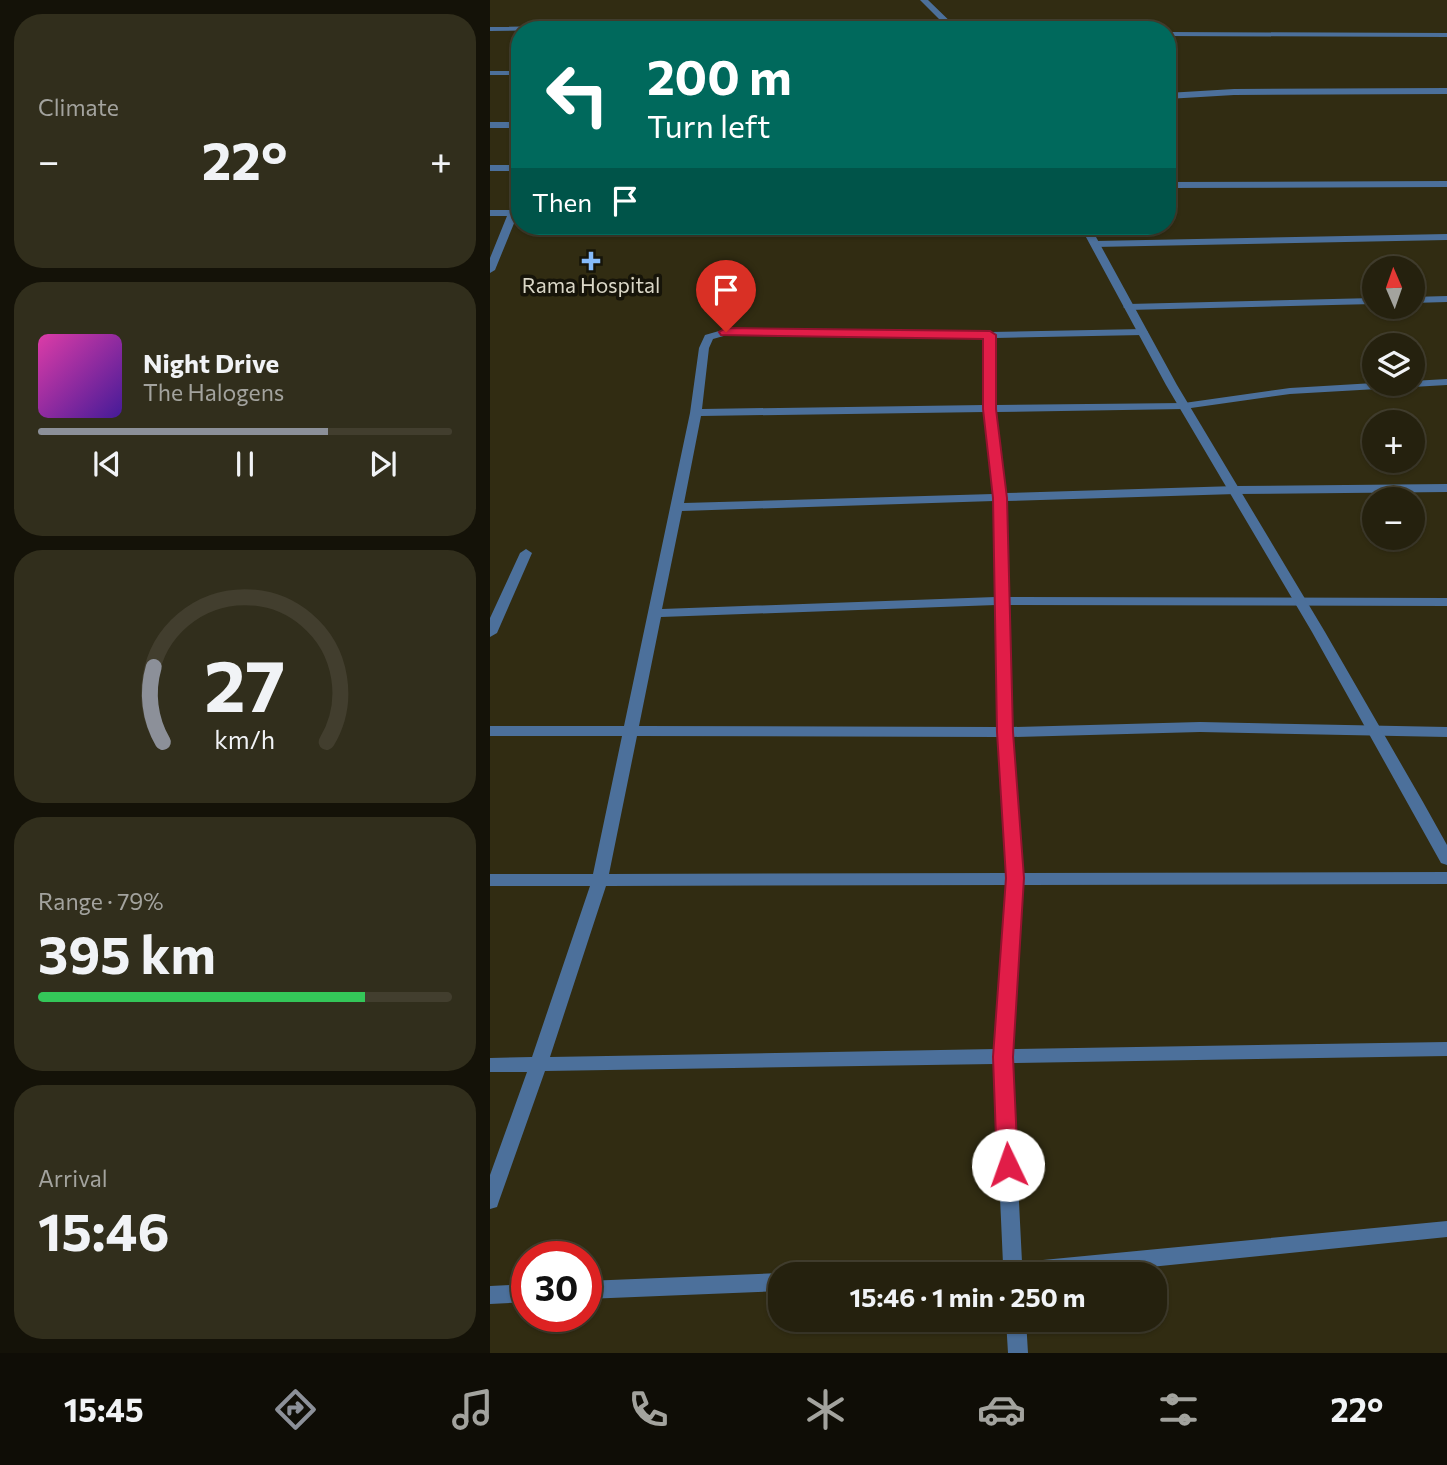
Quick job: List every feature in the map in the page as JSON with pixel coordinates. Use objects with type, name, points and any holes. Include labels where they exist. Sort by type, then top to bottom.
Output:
[{"type":"street","points":[[924,0],[946,20]]},
{"type":"street","points":[[895,21],[946,20]]},
{"type":"street","points":[[490,29],[511,29]]},
{"type":"street","points":[[1176,34],[1447,35]]},
{"type":"street","points":[[490,73],[511,73]]},
{"type":"street","points":[[1176,95],[1234,92],[1447,91]]},
{"type":"street","points":[[490,125],[511,125]]},
{"type":"street","points":[[490,169],[511,168]]},
{"type":"street","points":[[1176,185],[1447,184]]},
{"type":"street","points":[[490,213],[511,213]]},
{"type":"street","points":[[490,270],[511,226]]},
{"type":"street","points":[[1090,235],[1184,406],[1236,489],[1298,601],[1378,731],[1447,859]]},
{"type":"street","points":[[1095,244],[1447,237]]},
{"type":"street","points":[[1425,300],[1447,299]]},
{"type":"street","points":[[1128,307],[1362,301]]},
{"type":"street","points":[[490,1201],[600,879],[696,413],[704,348],[709,337],[726,332],[990,335],[1143,332]]},
{"type":"street","points":[[990,335],[990,409],[1000,498],[1005,732],[1015,878],[1003,1057],[1012,1262]]},
{"type":"street","points":[[696,413],[1184,406],[1290,391],[1447,382]]},
{"type":"street","points":[[676,507],[1236,489],[1447,488]]},
{"type":"street","points":[[490,633],[526,553]]},
{"type":"street","points":[[655,613],[1004,601],[1447,602]]},
{"type":"street","points":[[490,731],[1005,732],[1200,727],[1447,732]]},
{"type":"street","points":[[490,880],[1447,877]]},
{"type":"street","points":[[490,1065],[1447,1049]]},
{"type":"street","points":[[1122,1262],[1447,1229]]},
{"type":"street","points":[[602,1289],[768,1282]]},
{"type":"street","points":[[490,1294],[511,1293]]},
{"type":"street","points":[[1017,1332],[1018,1353]]},
{"type":"place","name":"Rama Hospital","points":[[591,261]]},
{"type":"route","points":[[726,332],[990,335],[990,409],[1000,498],[1005,732],[1015,878],[1003,1057],[1008,1165]]}]
